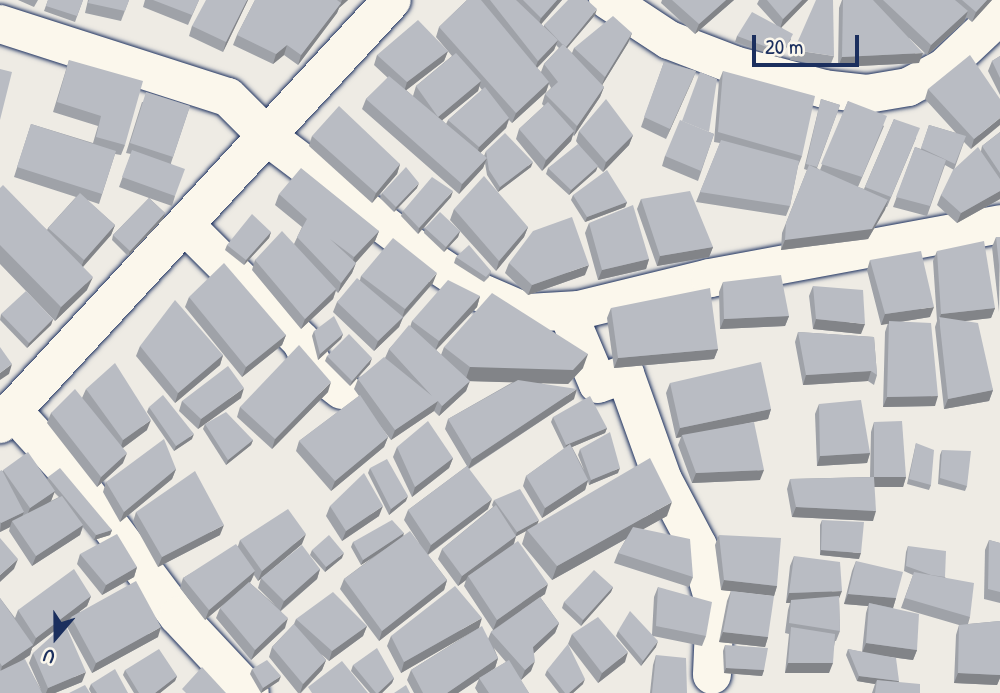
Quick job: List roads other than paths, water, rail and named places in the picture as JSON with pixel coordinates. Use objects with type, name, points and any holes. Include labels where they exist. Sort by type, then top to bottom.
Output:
[{"type":"main road","points":[[250,693],[178,616],[75,479],[6,417],[393,0]]},
{"type":"main road","points":[[608,0],[668,40],[696,51],[824,89],[867,94],[908,87],[944,68],[1000,15]]},
{"type":"main road","points":[[0,24],[207,87],[240,107],[268,137],[477,290],[528,313],[567,311],[710,278],[1000,224]]},
{"type":"main road","points":[[186,226],[301,341],[315,369],[342,390]]},
{"type":"main road","points":[[567,311],[598,384],[625,374],[663,480],[698,547],[715,605],[712,675]]}]
